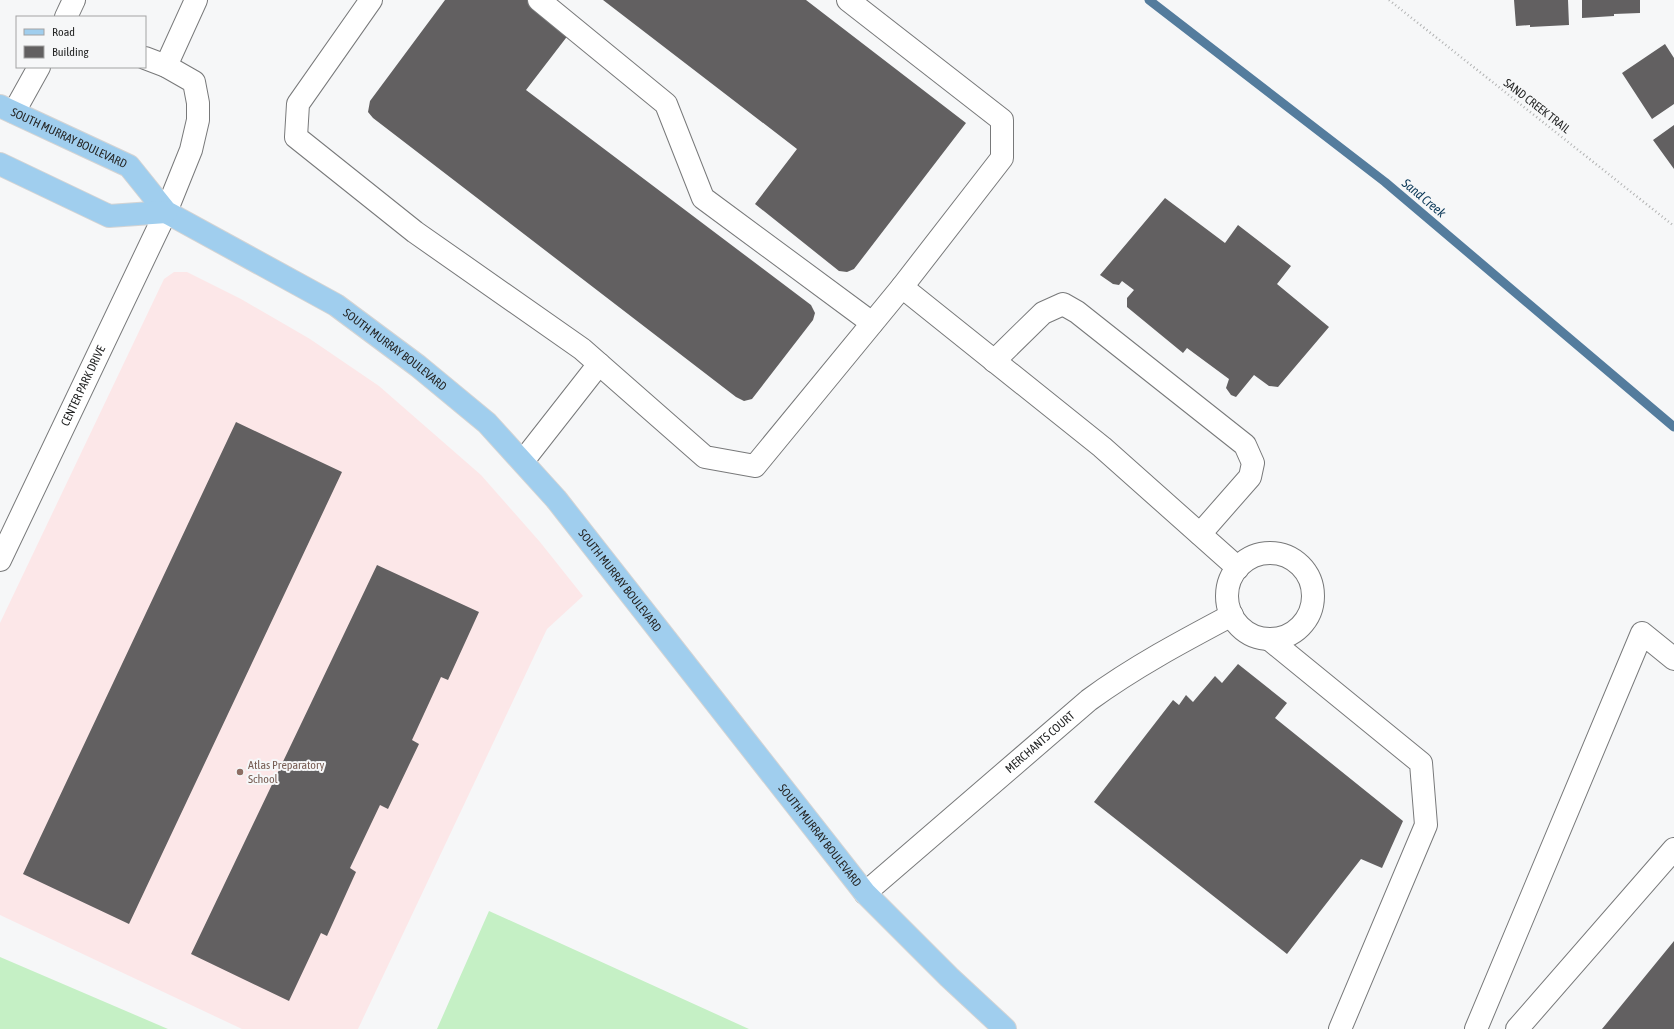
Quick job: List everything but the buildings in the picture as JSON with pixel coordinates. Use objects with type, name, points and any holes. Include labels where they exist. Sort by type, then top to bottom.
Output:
[{"type":"main road","name":"SOUTH MURRAY BOULEVARD","points":[[7,109],[128,166],[166,212],[336,305],[418,366],[487,423],[556,499],[865,893],[949,977],[1005,1029]]},
{"type":"main road","points":[[0,164],[109,216],[166,212]]},
{"type":"street","points":[[66,16],[74,0]]},
{"type":"street","points":[[146,58],[166,66],[196,0]]},
{"type":"street","points":[[371,0],[298,104],[296,137],[415,232],[582,349],[706,457],[755,466],[902,287],[1002,158],[1002,120],[848,0]]},
{"type":"street","points":[[539,0],[666,104],[703,198],[872,323]]},
{"type":"street","name":"CENTER PARK DRIVE","points":[[0,560],[166,212],[191,150],[198,114],[194,82],[166,66]]},
{"type":"street","points":[[7,109],[38,68]]},
{"type":"street","points":[[902,287],[1102,447],[1238,568]]},
{"type":"street","points":[[994,361],[1043,313],[1063,304],[1077,312],[1245,445],[1254,463],[1250,477],[1200,534]]},
{"type":"street","points":[[523,461],[599,364]]},
{"type":"street","points":[[1266,553],[1275,553],[1290,558],[1302,567],[1308,576],[1313,596],[1309,615],[1295,631],[1281,638],[1269,639],[1254,636],[1246,632],[1235,621],[1228,606],[1227,590],[1232,576],[1238,568],[1251,557],[1266,553]]},
{"type":"street","name":"MERCHANTS COURT","points":[[865,893],[1089,700],[1108,686],[1170,648],[1232,615]]},
{"type":"street","points":[[1476,1029],[1642,633],[1674,658]]},
{"type":"street","points":[[1269,639],[1421,763],[1426,826],[1340,1029]]},
{"type":"street","points":[[1517,1029],[1674,849]]},
{"type":"path","name":"SAND CREEK TRAIL","points":[[1389,0],[1674,226]]},
{"type":"shaded area","name":"Atlas Preparatory School","points":[[174,272],[187,272],[241,299],[310,339],[379,386],[481,475],[540,542],[583,596],[547,629],[358,1029],[242,1029],[0,915],[0,623],[164,279]]},
{"type":"green space","points":[[489,911],[749,1029],[437,1029]]},
{"type":"green space","points":[[0,957],[168,1029],[0,1029]]},
{"type":"waterway","name":"Sand Creek","points":[[1149,0],[1385,182],[1674,427]]},
{"type":"place","name":"Atlas Preparatory School","points":[[240,772]]}]
